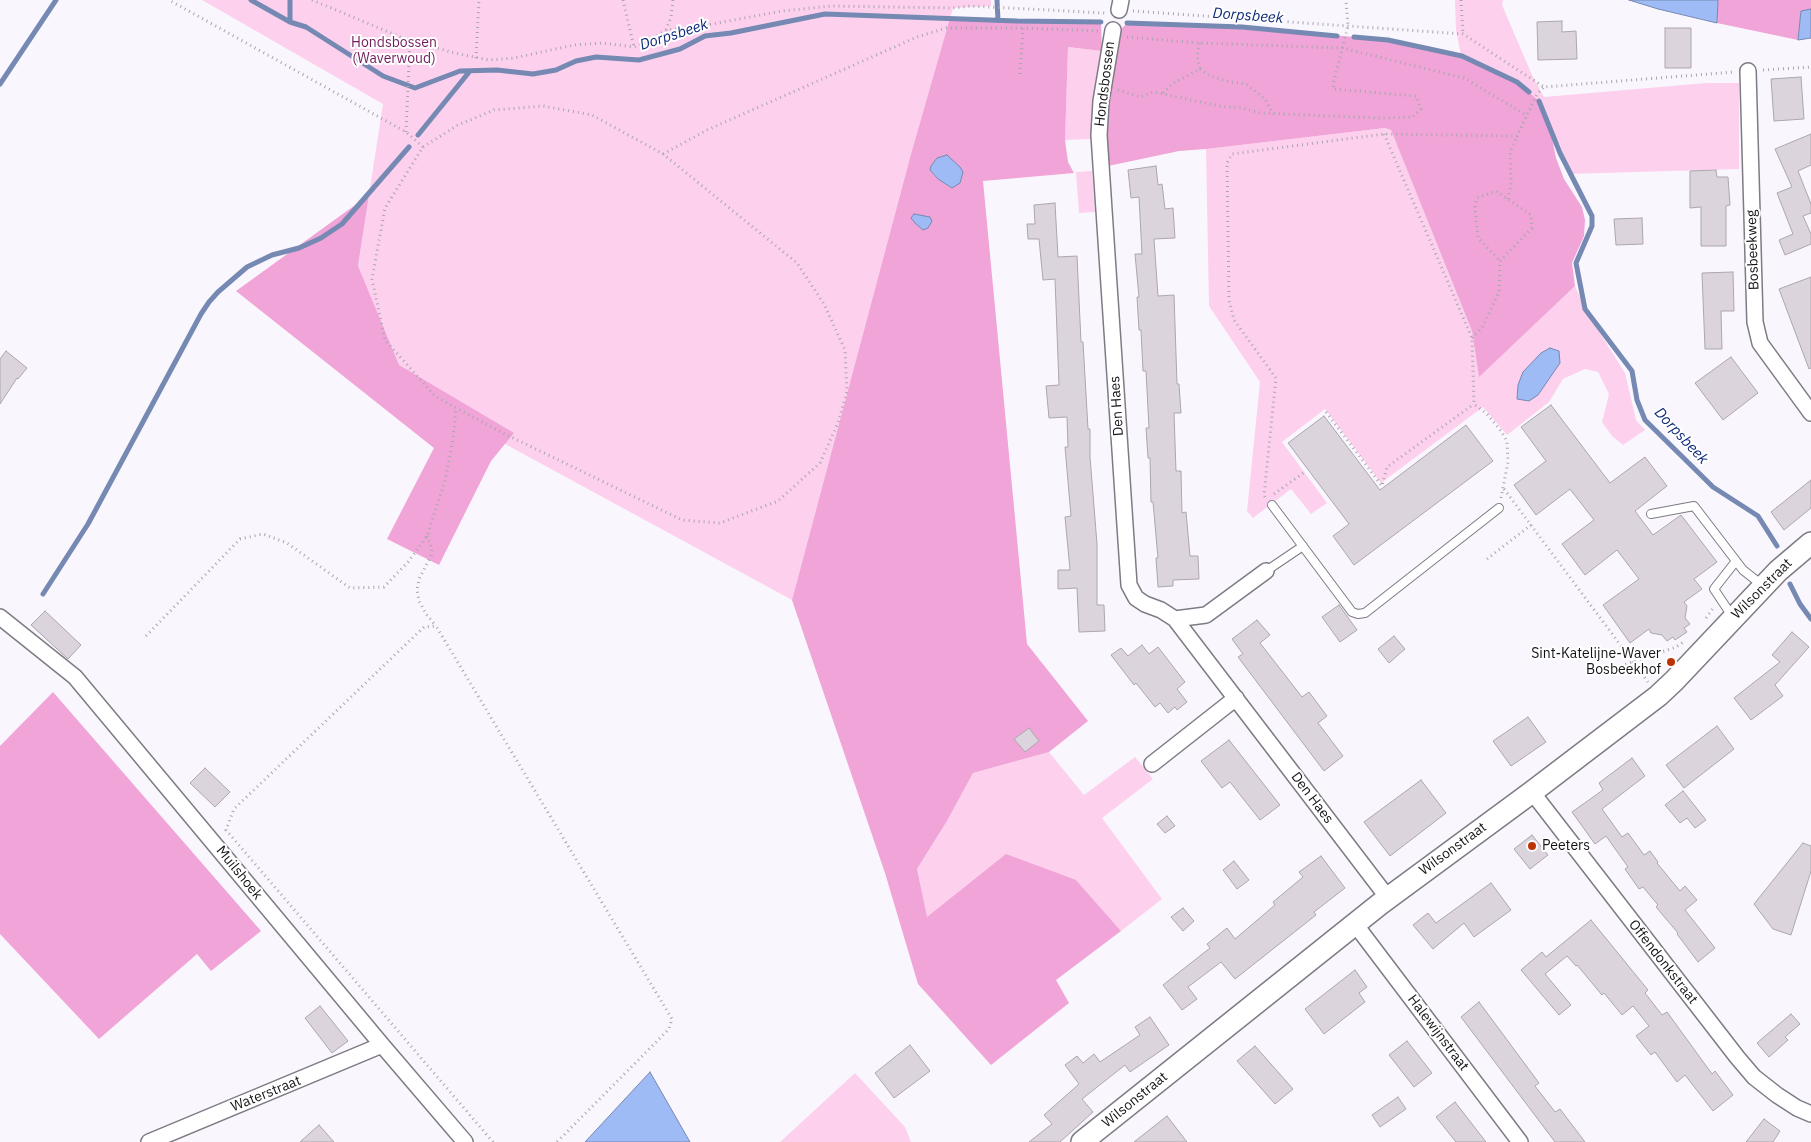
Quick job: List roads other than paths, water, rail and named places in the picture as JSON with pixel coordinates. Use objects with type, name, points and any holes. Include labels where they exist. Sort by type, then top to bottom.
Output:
[{"type":"street","name":"Hondsbossen","points":[[1100,167],[1099,120],[1112,33]]},
{"type":"street","name":"Bosbeekweg","points":[[1748,71],[1755,322],[1760,343],[1811,413]]},
{"type":"street","name":"Den Haes","points":[[1100,167],[1129,585],[1136,598],[1175,619],[1388,898]]},
{"type":"street","name":"Wilsonstraat","points":[[1082,1142],[1388,898],[1658,696],[1778,571],[1811,543]]},
{"type":"street","points":[[1175,619],[1206,615],[1266,571]]},
{"type":"street","name":"Muilshoek","points":[[0,617],[75,677],[382,1046],[465,1142]]},
{"type":"street","points":[[1152,764],[1236,698]]},
{"type":"street","name":"Offendonkstraat","points":[[1532,792],[1754,1078],[1777,1095],[1811,1114]]},
{"type":"street","name":"Halewijnstraat","points":[[1355,924],[1520,1142]]},
{"type":"street","name":"Waterstraat","points":[[149,1142],[382,1046]]},
{"type":"lane","points":[[1272,505],[1352,612],[1358,614],[1365,613],[1499,508]]},
{"type":"lane","points":[[1651,514],[1694,506],[1743,570],[1764,586]]},
{"type":"lane","points":[[1266,571],[1303,546]]},
{"type":"lane","points":[[1734,618],[1714,589],[1736,560]]},
{"type":"water","points":[[1629,0],[1718,0],[1717,23],[1658,9]]},
{"type":"water","points":[[1811,9],[1811,38],[1798,40],[1801,11]]},
{"type":"water","points":[[947,155],[963,172],[960,183],[952,188],[938,179],[930,170],[937,158]]},
{"type":"water","points":[[914,214],[930,217],[932,221],[928,228],[923,230],[915,223],[911,218]]},
{"type":"water","points":[[1550,348],[1559,351],[1560,363],[1538,395],[1529,401],[1517,399],[1518,385],[1523,372],[1541,353]]},
{"type":"water","points":[[650,1072],[690,1142],[585,1142]]},
{"type":"waterway","points":[[0,84],[56,0]]},
{"type":"waterway","name":"Dorpsbeek","points":[[251,0],[290,22],[306,27],[383,76],[415,88],[460,71],[497,70],[533,74],[556,70],[576,61],[596,57],[639,60],[680,49],[705,36],[731,33],[825,14],[1101,22]]},
{"type":"waterway","points":[[290,0],[290,22]]},
{"type":"waterway","points":[[997,0],[998,20]]},
{"type":"waterway","name":"Dorpsbeek","points":[[1127,23],[1242,27],[1337,36]]},
{"type":"waterway","name":"Dorpsbeek","points":[[1354,37],[1388,40],[1462,56],[1517,82],[1529,92]]},
{"type":"waterway","points":[[418,135],[470,71]]},
{"type":"waterway","name":"Dorpsbeek","points":[[1539,101],[1560,153],[1592,216],[1592,226],[1576,263],[1585,309],[1632,371],[1637,400],[1645,420],[1713,487],[1758,516],[1777,546]]},
{"type":"waterway","points":[[43,594],[88,524],[209,302],[247,267],[272,255],[299,248],[321,238],[342,224],[409,147]]},
{"type":"waterway","name":"Dorpsbeek","points":[[1790,584],[1800,604],[1811,619]]},
{"type":"place","name":"Sint-Katelijne-Waver Bosbeekhof","points":[[1671,662]]},
{"type":"place","name":"Peeters","points":[[1532,846]]},
{"type":"park label","name":"Hondsbossen (Waverwoud)","points":[[394,52]]}]
